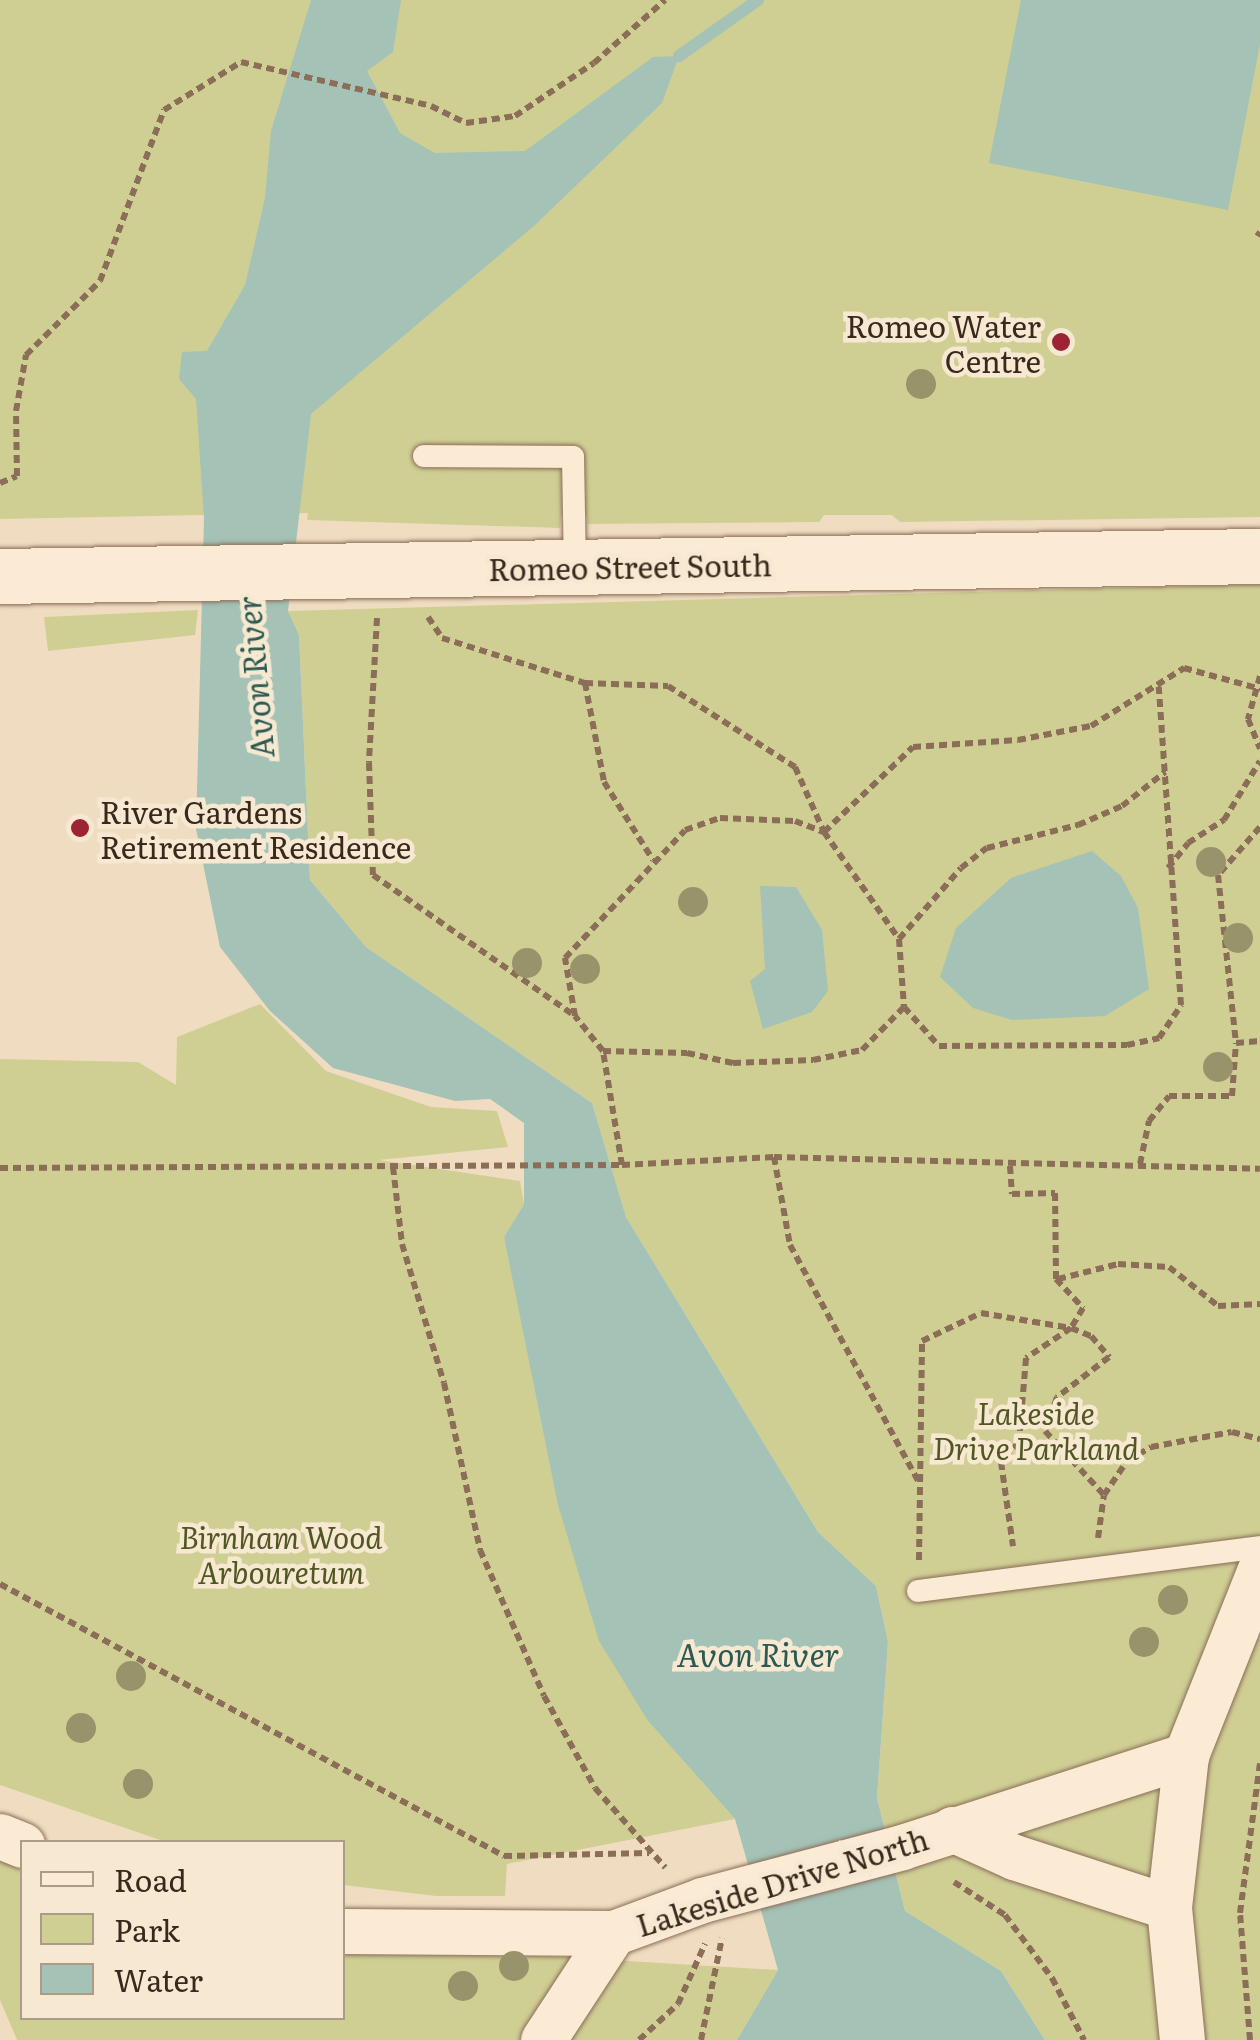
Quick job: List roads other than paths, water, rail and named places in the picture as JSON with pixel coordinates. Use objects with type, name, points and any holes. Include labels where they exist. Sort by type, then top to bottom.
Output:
[{"type":"main road","name":"Romeo Street South","points":[[0,576],[1260,556]]},
{"type":"street","points":[[1182,2040],[1169,1907],[1186,1756],[1260,1569]]},
{"type":"street","name":"Lakeside Drive North","points":[[345,1931],[613,1933],[712,1919],[952,1829],[1186,1756]]},
{"type":"street","name":"Lakeside Drive North","points":[[952,1829],[1014,1858],[1169,1907]]},
{"type":"street","name":"Lakeside Drive North","points":[[543,2040],[613,1933]]},
{"type":"lane","points":[[424,456],[573,457],[575,567]]},
{"type":"lane","points":[[918,1591],[1019,1582],[1260,1546]]},
{"type":"water","name":"Avon River","points":[[311,0],[401,0],[393,52],[367,71],[400,133],[435,153],[525,151],[653,57],[679,56],[662,103],[535,225],[311,414],[288,611],[299,635],[310,880],[366,947],[592,1103],[626,1217],[818,1532],[876,1586],[888,1642],[877,1798],[905,1911],[1001,1971],[1045,2040],[737,2040],[778,1970],[735,1819],[648,1721],[599,1641],[558,1505],[504,1237],[524,1204],[524,1123],[490,1099],[455,1101],[333,1068],[270,1011],[220,947],[196,829],[204,518],[196,399],[179,379],[182,352],[207,351],[245,285],[265,198],[271,131]]},
{"type":"water","points":[[1021,0],[1260,0],[1260,44],[1228,210],[989,163]]},
{"type":"water","points":[[1092,851],[1121,876],[1138,908],[1149,989],[1105,1016],[1012,1020],[973,1008],[940,977],[956,928],[1011,878]]},
{"type":"water","points":[[760,886],[796,887],[822,930],[828,991],[812,1012],[763,1029],[750,981],[765,969]]},
{"type":"waterway","points":[[679,56],[758,0]]},
{"type":"place","name":"Romeo Water Centre","points":[[1061,342]]},
{"type":"place","name":"River Gardens Retirement Residence","points":[[80,828]]},
{"type":"park label","name":"Lakeside Drive Parkland","points":[[1036,1429]]},
{"type":"park label","name":"Birnham Wood Arbouretum","points":[[281,1553]]}]
